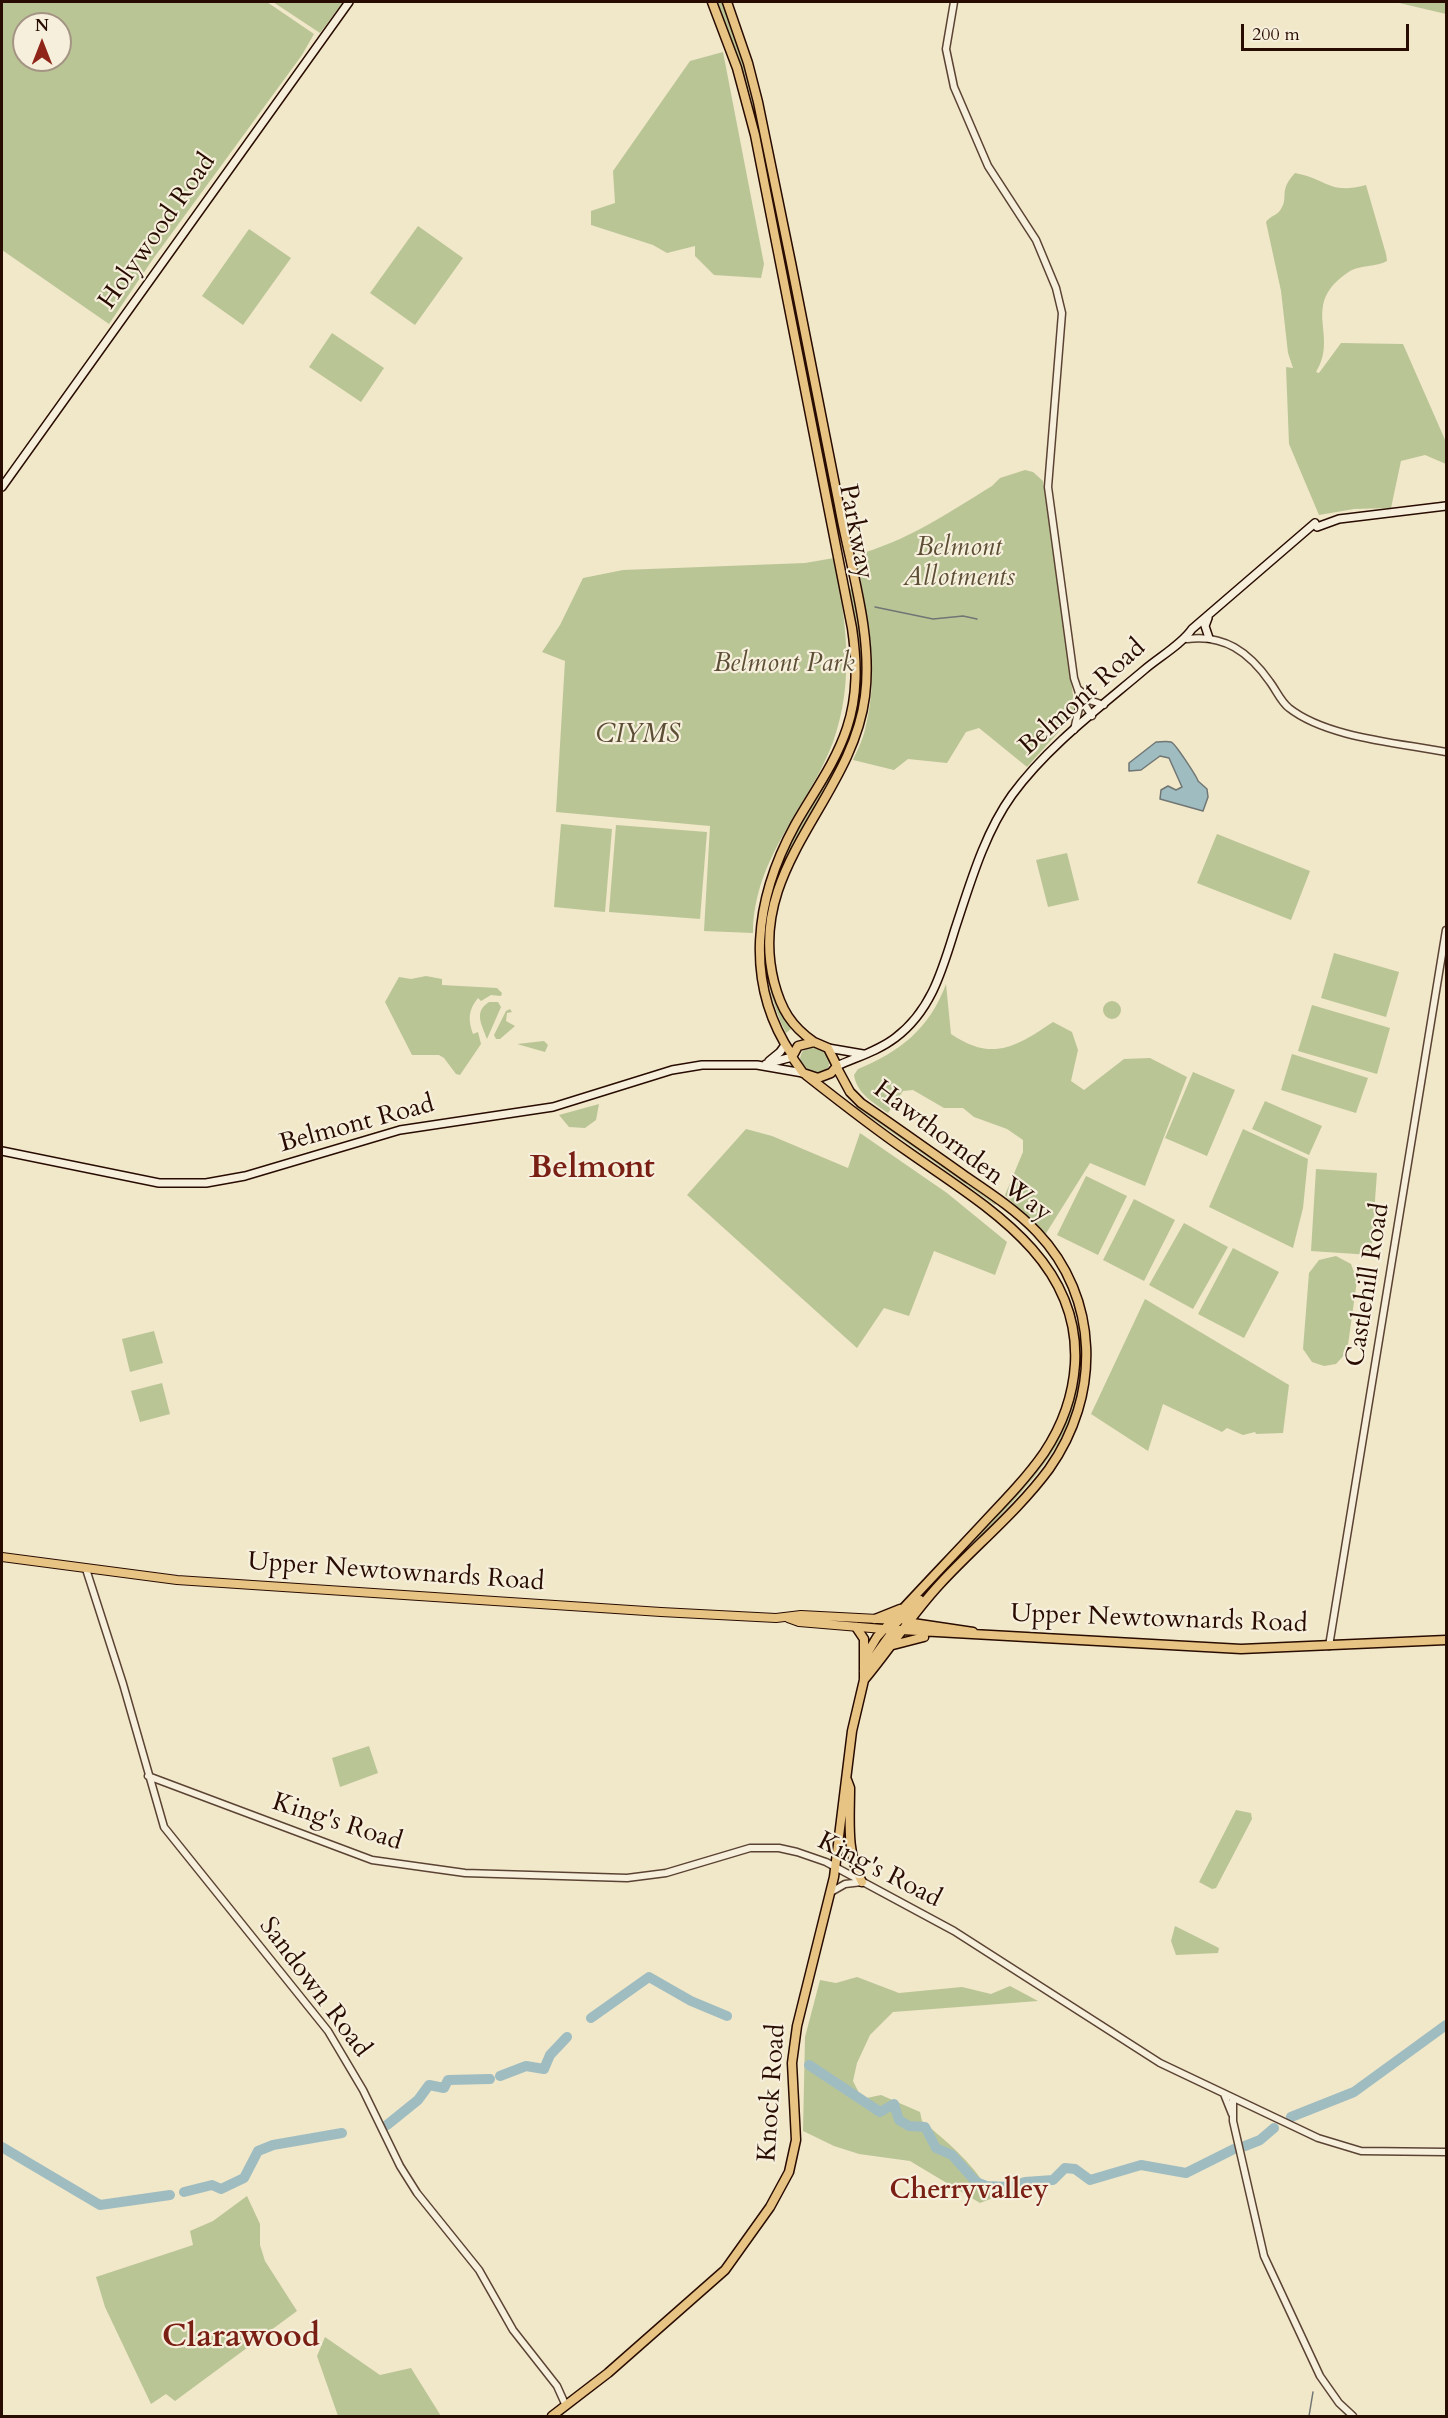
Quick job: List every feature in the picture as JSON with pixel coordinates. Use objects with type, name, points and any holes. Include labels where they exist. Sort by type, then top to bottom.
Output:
[{"type":"highway","name":"Parkway","points":[[712,2],[737,68],[755,135],[852,628],[856,660],[854,699],[847,729],[831,766],[796,824],[776,864],[762,911],[759,944],[762,977],[771,1010],[792,1056]]},
{"type":"highway","name":"Parkway","points":[[727,2],[748,63],[760,113],[822,415],[866,655],[865,695],[854,741],[785,868],[772,912],[770,958],[778,996],[792,1023],[814,1042]]},
{"type":"highway","points":[[814,1042],[828,1048],[837,1067],[823,1078],[804,1074],[792,1056],[798,1046],[814,1042]]},
{"type":"highway","name":"Hawthornden Way","points":[[837,1067],[850,1092],[861,1103],[997,1198],[1036,1232],[1064,1268],[1080,1305],[1086,1331],[1087,1368],[1083,1396],[1071,1430],[1043,1476],[970,1554],[896,1626]]},
{"type":"highway","name":"Hawthornden Way","points":[[804,1074],[1006,1222],[1045,1263],[1059,1286],[1070,1317],[1074,1341],[1074,1378],[1066,1411],[1053,1439],[1022,1482],[904,1607],[896,1626]]},
{"type":"highway","points":[[931,1624],[926,1618],[926,1607],[967,1561],[970,1554]]},
{"type":"highway","points":[[875,1619],[904,1607]]},
{"type":"highway","name":"Upper Newtownards Road","points":[[896,1626],[931,1624],[968,1630],[976,1635]]},
{"type":"highway","points":[[863,1661],[896,1626]]},
{"type":"highway","points":[[864,1676],[896,1626]]},
{"type":"highway","name":"Upper Newtownards Road","points":[[896,1626],[962,1635],[1241,1649],[1446,1640]]},
{"type":"highway","name":"Knock Road","points":[[864,1676],[892,1645],[896,1626]]},
{"type":"highway","name":"Knock Road","points":[[552,2416],[608,2373],[725,2270],[744,2246],[780,2191],[795,2150],[792,2063],[797,2026],[836,1867],[856,1708],[864,1676],[864,1639],[856,1628]]},
{"type":"highway","points":[[892,1645],[916,1637],[969,1639],[976,1635]]},
{"type":"highway","points":[[846,1777],[850,1788],[852,1850],[857,1873],[862,1882]]},
{"type":"main road","name":"Holywood Road","points":[[2,487],[349,2]]},
{"type":"main road","name":"Belmont Road","points":[[837,1067],[883,1046],[904,1031],[929,999],[940,979],[976,868],[997,819],[1033,768],[1074,730],[1163,654],[1186,639],[1192,629],[1314,524],[1317,526],[1339,519],[1446,506]]},
{"type":"main road","points":[[1209,638],[1205,626],[1211,613]]},
{"type":"main road","points":[[761,1064],[780,1052],[785,1044]]},
{"type":"main road","points":[[828,1048],[865,1054]]},
{"type":"main road","name":"Belmont Road","points":[[2,1151],[159,1184],[209,1183],[251,1175],[400,1130],[552,1107],[672,1070],[702,1065],[761,1064],[792,1056]]},
{"type":"main road","name":"Belmont Road","points":[[761,1064],[804,1074]]},
{"type":"main road","name":"Upper Newtownards Road","points":[[2,1557],[185,1580],[788,1618],[801,1615],[830,1616],[875,1619],[896,1626]]},
{"type":"main road","points":[[830,1616],[843,1620],[896,1626]]},
{"type":"main road","name":"Upper Newtownards Road","points":[[788,1618],[800,1623],[856,1628],[896,1626]]},
{"type":"street","points":[[954,2],[946,49],[954,87],[988,166],[1036,240],[1056,288],[1062,313],[1048,487],[1077,688],[1092,716]]},
{"type":"street","points":[[1186,639],[1209,638],[1230,644],[1243,651],[1256,663],[1287,706],[1300,715],[1350,733],[1446,752]]},
{"type":"street","points":[[1077,688],[1092,701],[1104,705]]},
{"type":"street","points":[[1074,730],[1081,699]]},
{"type":"street","name":"Castlehill Road","points":[[1329,1646],[1446,930]]},
{"type":"street","name":"Sandown Road","points":[[86,1569],[123,1684],[164,1827],[328,2031],[363,2090],[400,2166],[417,2193],[479,2270],[513,2330],[557,2386],[566,2406]]},
{"type":"street","name":"King's Road","points":[[148,1776],[372,1860],[402,1866],[465,1873],[627,1878],[666,1873],[739,1851],[770,1847],[797,1852],[836,1867],[954,1931],[1160,2063],[1318,2138],[1351,2149],[1377,2152],[1446,2152]]},
{"type":"street","points":[[831,1893],[845,1884],[862,1882]]},
{"type":"street","points":[[1224,2094],[1232,2114],[1264,2256],[1273,2280],[1325,2385],[1353,2416]]},
{"type":"street","points":[[1232,2114],[1233,2098]]},
{"type":"green space","points":[[2,2],[267,2],[314,34],[302,55],[153,259],[109,324],[2,250]]},
{"type":"green space","points":[[273,2],[343,2],[320,33]]},
{"type":"green space","points":[[716,2],[723,2],[754,93],[837,526],[750,94]]},
{"type":"green space","points":[[1395,2],[1446,2],[1446,14]]},
{"type":"green space","points":[[723,52],[764,264],[761,278],[714,275],[695,256],[695,246],[667,253],[653,245],[591,225],[591,211],[615,203],[613,171],[690,61]]},
{"type":"green space","points":[[1295,173],[1336,187],[1354,188],[1366,185],[1387,261],[1350,271],[1335,284],[1326,296],[1322,320],[1324,345],[1316,372],[1319,373],[1341,343],[1403,344],[1446,442],[1446,464],[1425,455],[1401,461],[1391,508],[1354,509],[1319,515],[1289,444],[1286,367],[1293,368],[1288,353],[1281,291],[1266,222],[1281,209],[1285,189]]},
{"type":"green space","points":[[418,226],[463,258],[415,325],[370,293]]},
{"type":"green space","points":[[249,229],[291,258],[243,325],[202,296]]},
{"type":"green space","points":[[332,333],[384,368],[361,402],[309,367]]},
{"type":"green space","name":"Belmont Park","points":[[1025,470],[1033,472],[1043,481],[1075,709],[1072,717],[1027,767],[979,728],[966,732],[947,763],[908,759],[894,770],[853,760],[865,729],[872,683],[870,640],[855,555],[909,535],[992,486],[1000,478]]},
{"type":"green space","name":"CIYMS","points":[[834,558],[845,627],[846,673],[840,719],[833,742],[810,789],[772,856],[762,880],[753,933],[704,931],[710,826],[556,812],[565,661],[542,652],[560,625],[583,578],[623,570],[805,563]]},
{"type":"green space","points":[[849,587],[851,589],[852,587],[861,631],[864,674],[857,725],[832,780],[789,853],[773,896],[773,991],[781,1013],[791,1029],[786,1033],[769,986],[765,938],[767,913],[779,866],[836,765],[851,732],[856,714],[861,666]]},
{"type":"green space","points":[[561,824],[612,829],[605,912],[554,907]]},
{"type":"green space","points":[[616,825],[707,832],[700,919],[609,912]]},
{"type":"green space","points":[[1217,834],[1310,871],[1291,920],[1197,883]]},
{"type":"green space","points":[[1067,853],[1079,900],[1048,907],[1036,860]]},
{"type":"green space","points":[[1334,953],[1399,972],[1386,1017],[1321,998]]},
{"type":"green space","points":[[426,976],[442,979],[442,985],[497,988],[502,993],[501,996],[491,995],[481,1001],[478,998],[472,1007],[471,1029],[473,1034],[478,1032],[481,1044],[460,1075],[456,1074],[439,1055],[412,1055],[385,1002],[399,977],[411,979]]},
{"type":"green space","points":[[946,984],[951,1034],[966,1043],[992,1049],[1004,1048],[1027,1038],[1053,1022],[1072,1032],[1078,1050],[1071,1081],[1084,1090],[1124,1059],[1150,1058],[1187,1077],[1145,1186],[1090,1163],[1045,1235],[1005,1195],[1023,1152],[1023,1140],[1007,1129],[974,1117],[963,1108],[944,1108],[913,1090],[903,1091],[888,1113],[862,1093],[854,1075],[858,1069],[887,1055],[912,1037],[931,1013]]},
{"type":"green space","points":[[1112,1001],[1118,1004],[1121,1010],[1118,1016],[1112,1019],[1106,1016],[1103,1010],[1106,1004]]},
{"type":"green space","points":[[489,1002],[498,1002],[501,1007],[487,1039],[480,1014]]},
{"type":"green space","points":[[1312,1005],[1390,1028],[1377,1074],[1298,1051]]},
{"type":"green space","points":[[510,1009],[512,1012],[507,1013],[506,1021],[515,1026],[500,1039],[496,1039],[494,1035],[506,1011]]},
{"type":"green space","points":[[544,1041],[548,1045],[545,1052],[517,1044]]},
{"type":"green space","points":[[815,1045],[821,1046],[829,1054],[829,1066],[821,1074],[815,1075],[809,1074],[801,1066],[800,1060],[801,1054],[809,1046]]},
{"type":"green space","points":[[1292,1054],[1368,1078],[1356,1113],[1281,1090]]},
{"type":"green space","points":[[1193,1072],[1235,1090],[1207,1156],[1165,1138]]},
{"type":"green space","points":[[1265,1101],[1322,1126],[1309,1155],[1252,1129]]},
{"type":"green space","points":[[856,1103],[997,1203],[995,1205],[856,1107]]},
{"type":"green space","points":[[599,1104],[596,1120],[585,1128],[569,1127],[559,1115]]},
{"type":"green space","points":[[746,1129],[772,1136],[848,1168],[860,1133],[947,1193],[1007,1242],[995,1275],[934,1251],[909,1316],[884,1308],[857,1348],[687,1195]]},
{"type":"green space","points":[[1243,1129],[1308,1159],[1303,1208],[1293,1248],[1209,1207]]},
{"type":"green space","points":[[1316,1169],[1377,1173],[1371,1255],[1311,1251]]},
{"type":"green space","points":[[1086,1176],[1127,1196],[1098,1255],[1057,1235]]},
{"type":"green space","points":[[1134,1199],[1175,1220],[1144,1281],[1103,1260]]},
{"type":"green space","points":[[1184,1223],[1228,1247],[1193,1309],[1149,1285]]},
{"type":"green space","points":[[1233,1248],[1279,1272],[1244,1338],[1198,1314]]},
{"type":"green space","points":[[1336,1256],[1351,1264],[1357,1280],[1347,1352],[1336,1364],[1324,1366],[1312,1362],[1303,1349],[1309,1273],[1319,1260]]},
{"type":"green space","points":[[1063,1277],[1066,1280],[1077,1318],[1082,1352],[1081,1383],[1073,1411],[1061,1438],[1044,1465],[1022,1492],[965,1552],[947,1566],[1008,1504],[1035,1472],[1057,1438],[1073,1402],[1080,1364],[1077,1322]]},
{"type":"green space","points":[[1145,1299],[1289,1385],[1283,1433],[1256,1434],[1255,1432],[1243,1435],[1227,1428],[1222,1432],[1163,1404],[1148,1451],[1091,1414]]},
{"type":"green space","points":[[154,1331],[163,1363],[130,1372],[122,1339]]},
{"type":"green space","points":[[162,1383],[170,1414],[140,1422],[131,1391]]},
{"type":"green space","points":[[369,1746],[378,1773],[340,1787],[332,1758]]},
{"type":"green space","points":[[1236,1810],[1251,1813],[1252,1819],[1216,1888],[1212,1889],[1199,1882]]},
{"type":"green space","points":[[1175,1926],[1219,1948],[1218,1953],[1176,1955],[1171,1941]]},
{"type":"green space","points":[[857,1977],[899,1993],[962,1987],[991,1994],[1010,1986],[1038,2001],[893,2012],[870,2035],[857,2063],[853,2081],[862,2099],[881,2095],[920,2112],[922,2121],[970,2166],[993,2198],[980,2203],[910,2161],[859,2154],[834,2146],[803,2131],[805,2037],[820,1980],[836,1983]]},
{"type":"green space","points":[[247,2196],[260,2224],[260,2245],[265,2261],[297,2311],[175,2401],[166,2394],[151,2404],[105,2307],[96,2277],[193,2245],[190,2231],[213,2221]]},
{"type":"green space","points":[[325,2337],[380,2375],[411,2368],[441,2416],[338,2416],[317,2356]]},
{"type":"water","points":[[1156,742],[1171,742],[1186,760],[1198,781],[1207,789],[1208,797],[1203,811],[1160,799],[1161,790],[1168,786],[1176,790],[1182,787],[1169,758],[1160,756],[1141,770],[1129,771],[1129,763]]},
{"type":"waterway","points":[[875,607],[933,619],[963,616],[977,619]]},
{"type":"waterway","points":[[591,2018],[649,1977],[691,2001],[727,2016]]},
{"type":"waterway","points":[[1291,2117],[1354,2092],[1446,2025]]},
{"type":"waterway","points":[[500,2076],[526,2066],[544,2069],[550,2055],[567,2037]]},
{"type":"waterway","points":[[809,2065],[880,2112],[894,2104],[899,2120],[909,2126],[925,2127],[936,2148],[952,2155],[976,2182],[986,2186],[1009,2187],[1025,2182],[1053,2180],[1065,2168],[1075,2169],[1090,2180],[1141,2165],[1186,2173],[1234,2149]]},
{"type":"waterway","points":[[387,2125],[418,2100],[429,2085],[444,2088],[448,2080],[490,2079]]},
{"type":"waterway","points":[[1245,2146],[1260,2140],[1274,2128]]},
{"type":"waterway","points":[[184,2192],[212,2185],[221,2189],[244,2178],[258,2151],[273,2145],[342,2133]]},
{"type":"waterway","points":[[2,2147],[100,2205],[170,2195]]},
{"type":"waterway","points":[[1309,2416],[1313,2392]]},
{"type":"district","name":"Belmont","points":[[592,1170]]},
{"type":"district","name":"Cherryvalley","points":[[969,2192]]},
{"type":"district","name":"Clarawood","points":[[241,2339]]},
{"type":"park label","name":"Belmont Allotments","points":[[959,564]]}]
